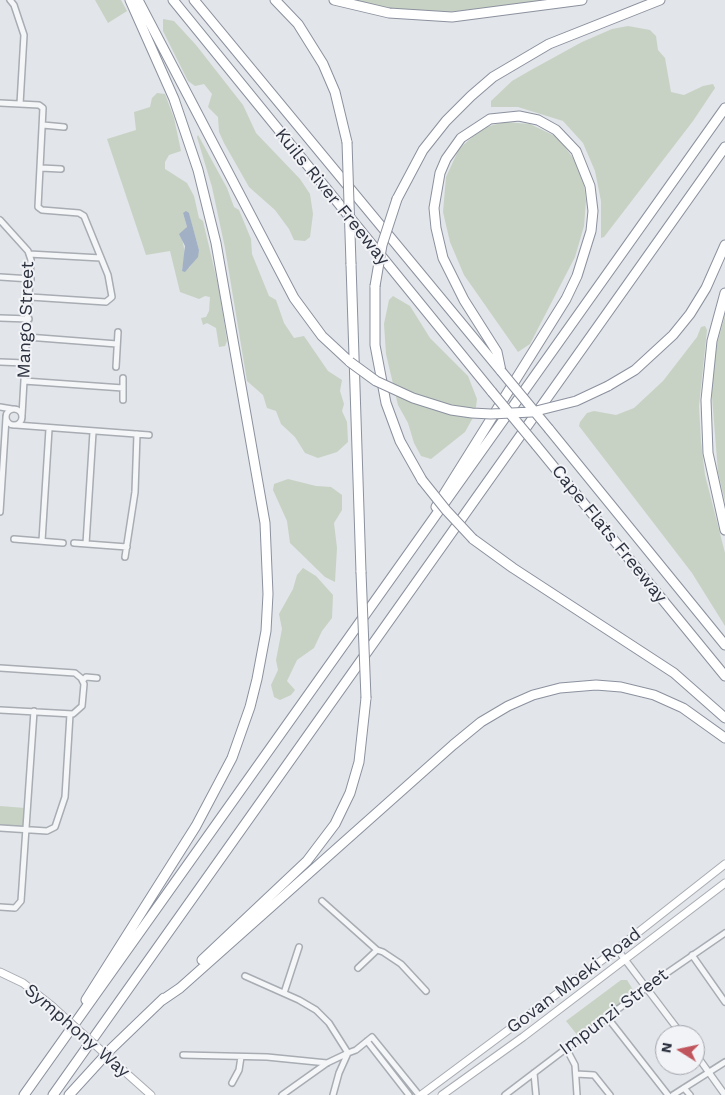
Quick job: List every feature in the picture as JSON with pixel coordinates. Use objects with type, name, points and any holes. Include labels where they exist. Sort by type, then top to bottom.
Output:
[{"type":"highway","points":[[24,1094],[185,843],[221,781],[250,707],[266,631],[268,576],[265,523],[216,243],[198,170],[174,99],[130,0]]},
{"type":"highway","points":[[138,0],[305,316],[335,349],[376,380],[412,398],[451,410],[491,414],[532,412],[576,401],[608,386],[640,365],[673,335],[706,288],[725,245]]},
{"type":"highway","name":"Kuils River Freeway","points":[[173,0],[492,392]]},
{"type":"highway","name":"Kuils River Freeway","points":[[194,0],[501,371]]},
{"type":"highway","points":[[69,1095],[111,1049],[306,861],[327,836],[343,810],[355,778],[364,741],[366,698],[347,142],[335,92],[323,64],[298,24],[275,0]]},
{"type":"highway","points":[[334,0],[389,13],[452,18],[582,0]]},
{"type":"highway","points":[[660,0],[549,44],[493,78],[471,96],[446,121],[424,150],[397,199],[382,245],[375,286],[375,345],[386,403],[400,441],[422,480],[473,539],[513,568],[674,673],[725,718]]},
{"type":"highway","points":[[24,1094],[725,108]]},
{"type":"highway","points":[[419,540],[442,495],[566,299],[577,276],[589,238],[593,212],[590,186],[579,156],[556,130],[538,120],[518,116],[490,119],[460,138],[446,159],[440,174],[434,208],[444,258],[464,300],[497,352],[501,371]]},
{"type":"highway","points":[[53,1095],[725,147]]},
{"type":"highway","points":[[725,293],[712,341],[706,400],[708,454],[725,530]]},
{"type":"highway","name":"Cape Flats Freeway","points":[[501,371],[725,644]]},
{"type":"highway","name":"Cape Flats Freeway","points":[[492,392],[725,676]]},
{"type":"highway","points":[[161,1001],[180,988],[453,744],[481,722],[508,706],[540,693],[566,687],[596,685],[621,687],[654,695],[683,708],[725,738]]},
{"type":"main road","name":"Govan Mbeki Road","points":[[420,1095],[617,949],[725,864]]},
{"type":"main road","name":"Govan Mbeki Road","points":[[442,1095],[625,960],[725,883]]},
{"type":"main road","name":"Symphony Way","points":[[0,972],[23,983],[52,1006],[151,1095]]},
{"type":"street","points":[[10,0],[14,5],[24,35],[20,104]]},
{"type":"street","points":[[0,102],[42,106],[43,125],[38,207],[42,210],[82,214],[101,258],[112,295],[108,301],[30,297]]},
{"type":"street","points":[[43,125],[64,127]]},
{"type":"street","points":[[40,168],[61,169]]},
{"type":"street","name":"Mango Street","points":[[0,220],[2,227],[29,254],[31,279],[22,416]]},
{"type":"street","points":[[29,254],[101,258]]},
{"type":"street","points":[[0,277],[31,279]]},
{"type":"street","points":[[0,318],[28,319]]},
{"type":"street","points":[[116,367],[118,332]]},
{"type":"street","points":[[27,337],[118,344]]},
{"type":"street","points":[[0,362],[25,363]]},
{"type":"street","points":[[123,378],[123,400]]},
{"type":"street","points":[[24,381],[123,388]]},
{"type":"street","name":"Mango Street","points":[[6,417],[23,401]]},
{"type":"street","points":[[0,408],[13,409],[22,416],[30,428]]},
{"type":"street","points":[[0,408],[14,425],[30,428],[150,435]]},
{"type":"street","points":[[6,434],[22,416]]},
{"type":"street","points":[[0,512],[2,449],[6,434],[6,417]]},
{"type":"street","points":[[42,541],[49,429]]},
{"type":"street","points":[[86,544],[93,432]]},
{"type":"street","points":[[125,558],[135,492],[137,434]]},
{"type":"street","points":[[14,539],[63,543]]},
{"type":"street","points":[[74,543],[127,547]]},
{"type":"street","points":[[0,668],[75,673],[83,680]]},
{"type":"street","points":[[83,680],[86,677],[97,678]]},
{"type":"street","points":[[0,710],[70,714],[78,712],[82,706],[83,680]]},
{"type":"street","points":[[0,907],[15,908],[21,901],[34,712]]},
{"type":"street","points":[[0,828],[50,831],[57,824],[65,797],[70,714]]},
{"type":"street","points":[[322,901],[377,950],[395,958],[426,991]]},
{"type":"street","name":"Impunzi Street","points":[[505,1095],[646,987],[725,933]]},
{"type":"street","points":[[284,993],[299,947]]},
{"type":"street","points":[[617,949],[674,1025]]},
{"type":"street","points":[[358,968],[377,950]]},
{"type":"street","points":[[692,955],[725,1002]]},
{"type":"street","points":[[245,976],[308,1004],[323,1017],[348,1053]]},
{"type":"street","points":[[607,1017],[668,1095]]},
{"type":"street","points":[[282,1095],[327,1062],[356,1050],[372,1037],[420,1095]]},
{"type":"street","points":[[367,1041],[409,1095]]},
{"type":"street","points":[[566,1048],[574,1061],[577,1095]]},
{"type":"street","points":[[333,1095],[338,1073],[348,1053]]},
{"type":"street","points":[[183,1055],[327,1062]]},
{"type":"street","points":[[232,1083],[239,1070],[241,1057]]},
{"type":"street","points":[[673,1095],[725,1062]]},
{"type":"street","points":[[388,1068],[394,1064]]},
{"type":"street","points":[[705,1066],[725,1095]]},
{"type":"street","points":[[534,1073],[536,1095]]},
{"type":"street","points":[[576,1074],[594,1075],[610,1095]]},
{"type":"street","points":[[684,1088],[690,1095]]},
{"type":"green space","points":[[95,0],[121,0],[127,11],[108,23]]},
{"type":"green space","points":[[335,0],[556,0],[421,15]]},
{"type":"green space","points":[[163,19],[174,21],[196,45],[243,105],[256,133],[300,179],[310,194],[313,214],[310,237],[305,241],[294,240],[289,229],[275,210],[249,187],[219,132],[218,117],[208,107],[212,94],[204,84],[195,86],[188,81],[163,31]]},
{"type":"green space","points":[[628,26],[650,30],[656,36],[658,50],[665,58],[671,92],[684,95],[703,86],[713,84],[715,88],[693,121],[604,237],[601,238],[601,201],[595,171],[583,143],[563,121],[518,107],[491,107],[491,101],[512,81],[582,42],[612,29]]},
{"type":"green space","points":[[157,93],[165,94],[174,118],[181,151],[169,155],[165,162],[165,169],[187,183],[194,196],[199,218],[203,221],[219,289],[227,341],[225,346],[219,347],[216,328],[207,323],[203,325],[201,318],[206,317],[209,311],[210,297],[205,296],[199,299],[180,292],[170,251],[146,255],[107,139],[136,130],[134,112],[150,107],[152,98]],"holes":[[[183,213],[189,214],[199,250],[190,267],[182,271],[185,253],[182,238],[187,227]]]},
{"type":"green space","points":[[505,122],[530,124],[557,137],[577,163],[583,178],[586,201],[584,226],[575,257],[530,344],[518,352],[464,275],[450,242],[443,212],[446,177],[459,149],[482,128]]},
{"type":"green space","points":[[198,135],[227,188],[234,207],[239,210],[251,239],[252,254],[269,296],[276,300],[284,323],[294,338],[304,336],[328,371],[342,380],[340,391],[344,404],[342,411],[347,422],[348,442],[337,452],[318,458],[305,453],[295,437],[281,424],[276,411],[267,408],[263,395],[247,381],[225,248],[212,187]]},
{"type":"green space","points":[[393,296],[410,306],[430,338],[468,376],[477,399],[475,414],[465,432],[431,459],[421,456],[414,443],[408,423],[398,405],[386,354],[384,324],[389,300]]},
{"type":"green space","points":[[725,315],[725,502],[718,472],[711,384],[717,344]]},
{"type":"green space","points":[[705,326],[707,330],[699,406],[701,442],[705,475],[725,553],[725,626],[692,573],[579,426],[587,413],[594,411],[616,415],[634,408],[663,381],[697,337],[701,327]]},
{"type":"green space","points":[[288,479],[316,486],[331,487],[342,495],[342,510],[334,523],[337,548],[335,582],[325,577],[290,543],[287,521],[273,490],[274,484]]},
{"type":"green space","points":[[303,568],[316,576],[333,595],[332,618],[322,631],[314,648],[297,660],[287,681],[295,690],[291,695],[280,700],[274,697],[271,685],[278,670],[276,660],[282,629],[279,614],[293,589],[297,575]]},
{"type":"green space","points":[[0,806],[25,808],[23,825],[20,827],[0,826]]},
{"type":"green space","points":[[621,980],[627,980],[635,993],[578,1036],[566,1021]]},
{"type":"water","points":[[186,211],[189,213],[199,250],[198,257],[185,272],[182,271],[185,246],[179,234],[187,227],[183,213]]}]
